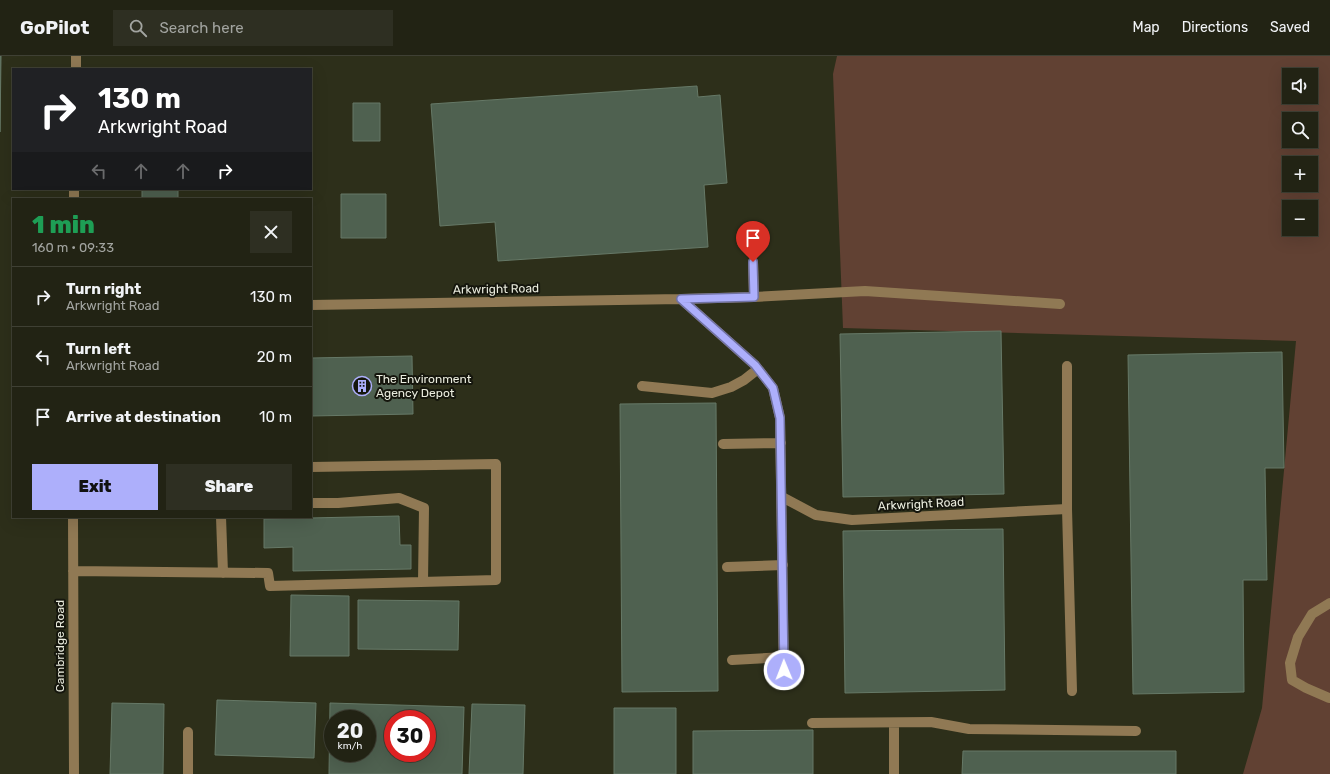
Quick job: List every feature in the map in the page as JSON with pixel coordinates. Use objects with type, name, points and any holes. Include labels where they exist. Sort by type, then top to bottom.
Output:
[{"type":"street","points":[[76,56],[76,68]]},
{"type":"street","points":[[753,262],[754,297]]},
{"type":"street","name":"Arkwright Road","points":[[312,305],[681,299],[865,291],[1060,304]]},
{"type":"street","points":[[681,299],[758,369],[773,388],[780,418],[781,443],[784,683]]},
{"type":"street","points":[[1067,366],[1067,509],[1072,691]]},
{"type":"street","points":[[642,386],[712,393],[731,387],[744,380],[758,369]]},
{"type":"street","points":[[723,444],[781,443]]},
{"type":"street","points":[[73,571],[268,573],[270,586],[496,580],[496,464],[312,466]]},
{"type":"street","name":"Arkwright Road","points":[[782,497],[816,515],[852,520],[1067,509]]},
{"type":"street","points":[[312,503],[338,503],[399,498],[424,508],[424,582]]},
{"type":"street","name":"Cambridge Road","points":[[73,518],[74,774]]},
{"type":"street","points":[[221,518],[223,573]]},
{"type":"street","points":[[727,567],[783,565]]},
{"type":"street","points":[[1329,698],[1292,680],[1290,663],[1298,637],[1312,614],[1330,603]]},
{"type":"street","points":[[732,660],[784,657]]},
{"type":"street","points":[[812,723],[931,722],[968,729],[1136,731]]},
{"type":"street","points":[[894,723],[894,774]]},
{"type":"street","points":[[188,732],[188,774]]},
{"type":"shaded area","points":[[837,56],[1330,56],[1330,774],[1243,774],[1262,708],[1296,341],[843,328],[833,74]]},
{"type":"building","points":[[0,56],[1,56],[0,132]]},
{"type":"building","points":[[697,86],[698,97],[720,95],[727,183],[704,185],[708,247],[498,261],[495,222],[440,226],[431,104]]},
{"type":"building","points":[[353,103],[380,103],[380,141],[353,141]]},
{"type":"building","points":[[142,190],[178,190],[178,198],[142,198]]},
{"type":"building","points":[[341,194],[386,194],[386,238],[341,238]]},
{"type":"building","points":[[1001,331],[1004,494],[843,497],[840,334]]},
{"type":"building","points":[[1282,352],[1284,468],[1265,468],[1267,580],[1243,580],[1244,692],[1133,694],[1128,355]]},
{"type":"building","name":"The Environment Agency Depot","points":[[412,356],[413,414],[312,416],[312,358]]},
{"type":"building","points":[[716,403],[718,691],[622,692],[620,404]]},
{"type":"building","points":[[399,516],[400,545],[411,545],[411,569],[293,571],[293,547],[264,548],[264,519]]},
{"type":"building","points":[[1003,529],[1005,690],[845,693],[843,531]]},
{"type":"building","points":[[291,595],[349,596],[349,656],[290,656]]},
{"type":"building","points":[[358,600],[459,601],[458,650],[358,649]]},
{"type":"building","points":[[217,700],[316,703],[314,758],[215,755]]},
{"type":"building","points":[[112,703],[164,704],[163,774],[110,774]]},
{"type":"building","points":[[330,703],[464,707],[462,774],[329,774],[329,762],[376,762],[376,710],[330,710]]},
{"type":"building","points":[[472,704],[525,705],[523,774],[469,774]]},
{"type":"building","points":[[614,708],[676,708],[676,774],[614,774]]},
{"type":"building","points":[[813,730],[813,774],[693,774],[693,731]]},
{"type":"building","points":[[963,751],[1176,751],[1176,774],[962,774]]},
{"type":"place","name":"The Environment Agency Depot","points":[[362,386]]},
{"type":"route","points":[[753,262],[754,297],[681,299],[755,365],[773,388],[780,418],[784,670]]}]
